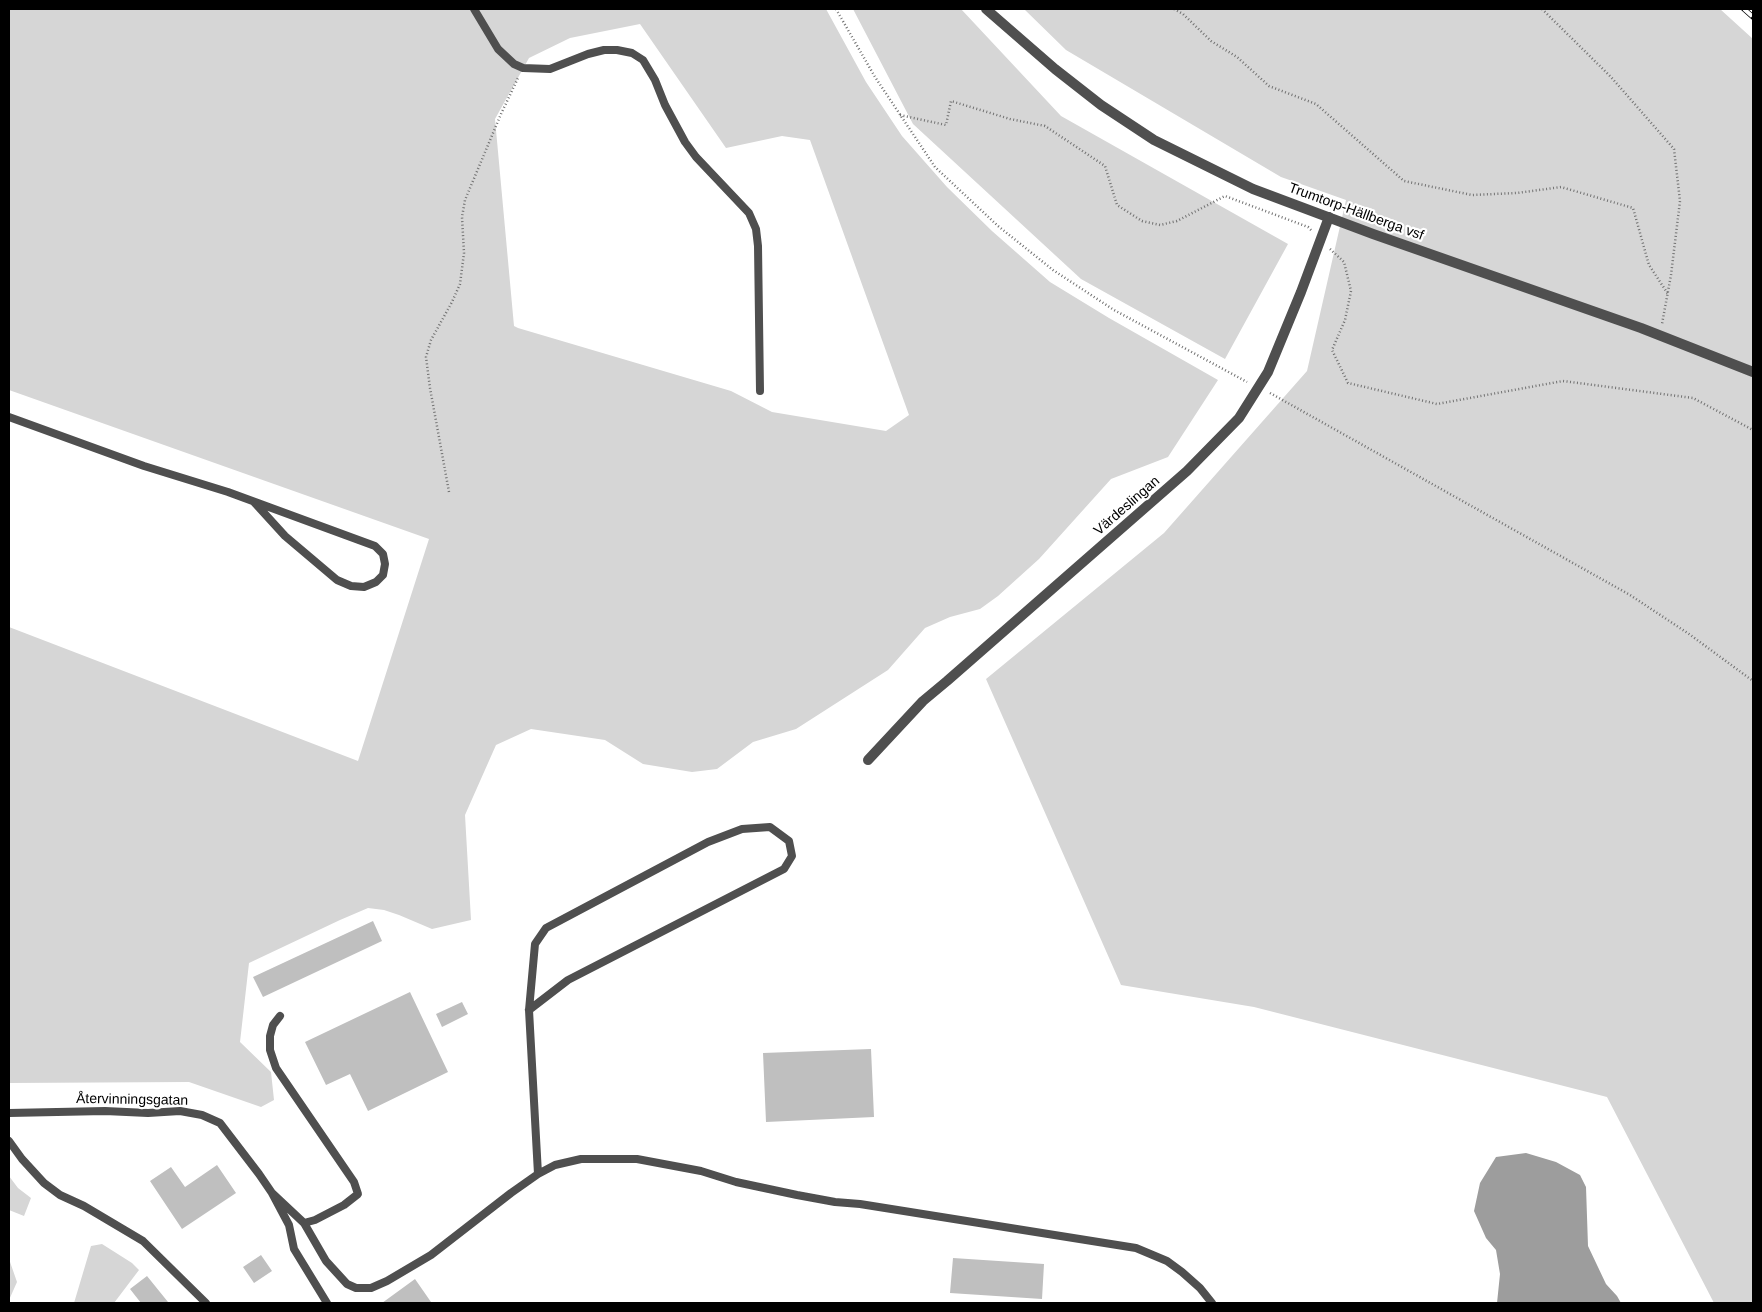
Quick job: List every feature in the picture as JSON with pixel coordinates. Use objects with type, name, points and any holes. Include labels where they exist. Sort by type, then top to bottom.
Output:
[{"type":"street","name":"Trumtorp-Hällberga vsf","points":[[986,9],[1055,69],[1093,99],[1154,140],[1253,189],[1660,335],[1753,372]]},
{"type":"street","name":"Värdeslingan","points":[[868,760],[923,701],[1187,471],[1239,418],[1268,372],[1329,217]]},
{"type":"lane","points":[[474,9],[498,49],[514,64],[523,68],[550,69],[588,54],[604,50],[632,53],[643,60],[655,80],[685,142],[702,164],[749,213],[756,229],[758,246],[760,391]]},
{"type":"lane","points":[[9,417],[135,462],[202,483],[375,546],[383,554],[385,564],[383,574],[376,582],[364,587],[351,586],[337,580],[285,536],[254,502]]},
{"type":"lane","points":[[529,1010],[568,980],[784,870],[792,856],[789,841],[770,827],[742,829],[708,842],[546,928],[535,944],[529,1010],[538,1174]]},
{"type":"lane","points":[[280,1016],[273,1025],[270,1036],[270,1050],[276,1068],[354,1182],[358,1194],[344,1205],[315,1220],[304,1223]]},
{"type":"lane","name":"Återvinningsgatan","points":[[9,1113],[105,1111],[148,1113],[180,1111],[202,1115],[220,1123],[272,1193],[289,1225],[294,1249],[327,1303]]},
{"type":"lane","points":[[9,1140],[22,1159],[44,1183],[60,1195],[84,1206],[143,1241],[206,1303]]},
{"type":"lane","points":[[272,1193],[304,1223],[326,1261],[347,1284],[356,1288],[371,1288],[387,1281],[431,1255],[538,1174],[555,1165],[581,1159],[637,1159],[701,1171],[736,1182],[797,1195],[1136,1248],[1167,1260],[1194,1283],[1212,1303]]},
{"type":"path","points":[[836,9],[874,77],[935,168],[998,226],[1054,270],[1114,310],[1630,595],[1689,634],[1753,681]]},
{"type":"path","points":[[1174,9],[1183,14],[1211,41],[1237,57],[1269,86],[1316,104],[1404,181],[1472,195],[1517,193],[1561,187],[1633,208],[1649,265],[1668,294]]},
{"type":"path","points":[[1542,9],[1611,77],[1674,149],[1680,201],[1668,294],[1660,335]]},
{"type":"path","points":[[450,492],[430,388],[426,356],[431,340],[460,284],[464,253],[462,217],[465,200],[501,114],[523,68]]},
{"type":"shaded area","points":[[9,9],[826,9],[866,82],[902,136],[947,187],[992,231],[1050,282],[1218,380],[1168,457],[1111,479],[1039,559],[998,596],[980,609],[950,617],[925,628],[888,670],[796,729],[753,742],[717,769],[692,772],[643,764],[605,740],[531,729],[496,745],[465,815],[471,920],[432,929],[384,910],[368,908],[249,963],[240,1042],[271,1072],[274,1100],[261,1107],[189,1082],[9,1083],[9,627],[358,761],[429,539],[9,390]],"holes":[[[640,24],[726,148],[782,136],[810,140],[909,415],[886,431],[772,412],[731,391],[514,326],[495,119],[529,58],[570,38]]]},
{"type":"shaded area","points":[[853,9],[961,9],[1061,116],[1288,244],[1225,359],[1081,279],[913,124]]},
{"type":"shaded area","points":[[1024,9],[1720,9],[1753,39],[1753,1303],[1714,1303],[1607,1097],[1254,1007],[1121,985],[986,679],[1164,533],[1307,371],[1346,200],[1281,177],[1066,50]]},
{"type":"shaded area","points":[[1526,1153],[1556,1162],[1580,1175],[1586,1187],[1588,1246],[1606,1284],[1621,1303],[1497,1303],[1500,1274],[1496,1250],[1486,1238],[1474,1211],[1480,1183],[1496,1157]]},
{"type":"shaded area","points":[[9,1176],[18,1188],[31,1198],[24,1216],[9,1210]]},
{"type":"shaded area","points":[[102,1244],[132,1263],[139,1270],[114,1303],[74,1303],[91,1246]]},
{"type":"shaded area","points":[[9,1259],[17,1282],[9,1300]]},
{"type":"building","points":[[373,921],[382,941],[263,997],[253,977]]},
{"type":"building","points":[[410,992],[448,1072],[368,1111],[350,1074],[326,1085],[305,1042]]},
{"type":"building","points":[[462,1002],[468,1014],[442,1027],[436,1014]]},
{"type":"building","points":[[871,1049],[874,1117],[766,1122],[763,1053]]},
{"type":"building","points":[[217,1165],[236,1193],[182,1229],[150,1181],[171,1167],[185,1187]]},
{"type":"building","points":[[261,1255],[272,1271],[254,1283],[243,1267]]},
{"type":"building","points":[[953,1258],[1044,1264],[1042,1299],[950,1293]]},
{"type":"building","points":[[147,1276],[167,1303],[141,1303],[130,1289]]},
{"type":"building","points":[[415,1279],[431,1302],[382,1303]]},
{"type":"railway","points":[[1744,9],[1753,17]]}]
